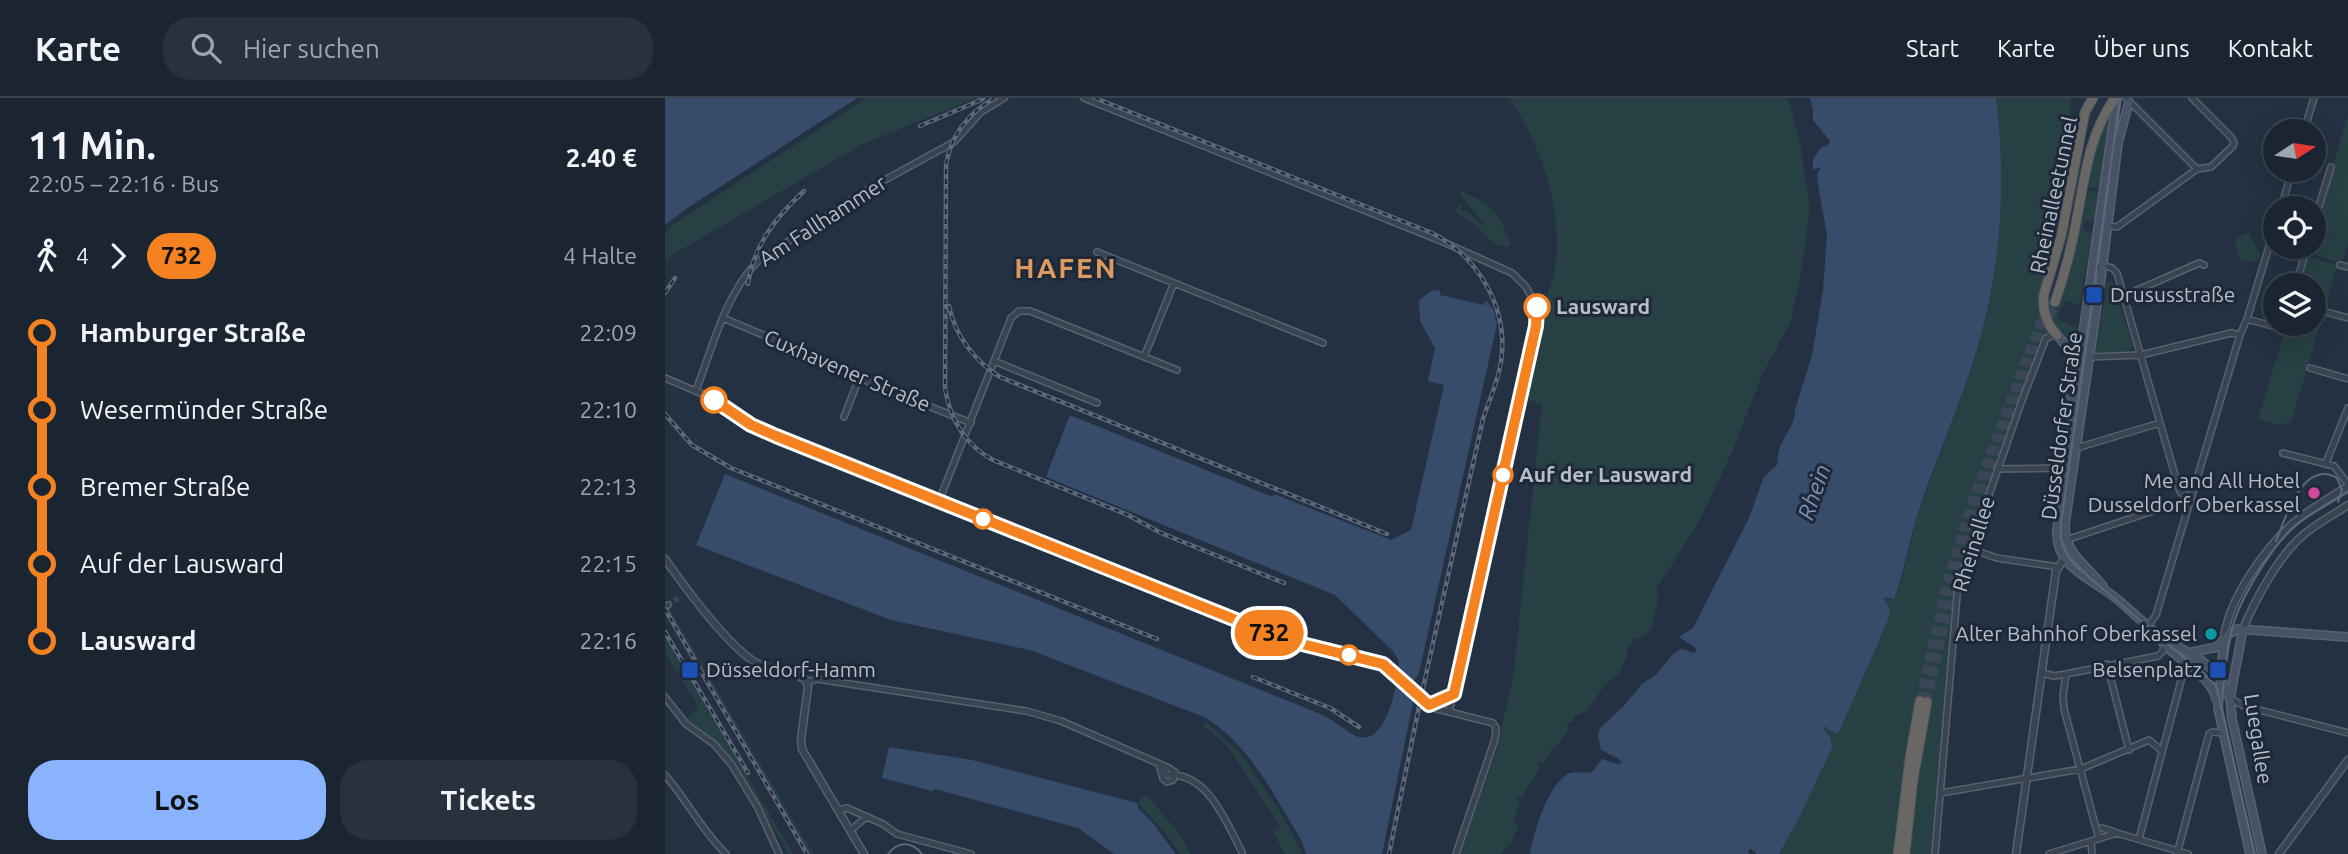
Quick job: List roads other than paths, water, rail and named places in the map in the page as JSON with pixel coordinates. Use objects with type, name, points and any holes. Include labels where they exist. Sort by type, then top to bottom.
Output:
[{"type":"highway","name":"Rheinalleetunnel","points":[[2093,98],[2084,130],[2066,238],[2052,301],[2071,249],[2090,148],[2101,120],[2116,98]]},
{"type":"highway","points":[[2057,335],[2043,311],[2044,294],[2061,237],[2085,112],[2093,98]]},
{"type":"highway","points":[[1898,854],[1908,769],[1923,702],[1905,854]]},
{"type":"main road","name":"Düsseldorfer Straße","points":[[2064,559],[2058,547],[2057,530],[2068,466],[2091,271],[2116,98]]},
{"type":"main road","name":"Düsseldorfer Straße","points":[[2068,466],[2075,446],[2103,265],[2118,143],[2128,101]]},
{"type":"main road","points":[[2098,230],[2107,226]]},
{"type":"main road","name":"Düsseldorfer Straße","points":[[2057,335],[2070,352],[2073,367],[2064,433],[2068,466],[2065,524],[2067,544]]},
{"type":"main road","points":[[2064,559],[2067,544]]},
{"type":"main road","points":[[2067,544],[2107,591]]},
{"type":"main road","points":[[2064,559],[2069,557],[2088,569]]},
{"type":"main road","points":[[2064,559],[2157,634],[2188,653],[2220,678],[2230,698]]},
{"type":"main road","points":[[2188,653],[2217,647],[2239,629],[2348,637]]},
{"type":"main road","name":"Luegallee","points":[[2239,629],[2230,698],[2231,714],[2262,854]]},
{"type":"main road","points":[[2157,634],[2183,663],[2211,685],[2218,708]]},
{"type":"main road","name":"Luegallee","points":[[2224,640],[2218,708],[2251,854]]},
{"type":"street","name":"Am Fallhammer","points":[[696,390],[733,296],[747,274],[764,256],[869,188],[951,144],[981,111],[1004,98]]},
{"type":"street","points":[[1084,98],[1441,242],[1512,273],[1529,291],[1535,306],[1536,326],[1449,712]]},
{"type":"street","points":[[2107,226],[2117,227],[2197,169],[2211,167],[2234,142],[2192,98]]},
{"type":"street","points":[[2308,119],[2314,98]]},
{"type":"street","points":[[2128,101],[2197,169]]},
{"type":"street","points":[[2322,196],[2331,167]]},
{"type":"street","points":[[1097,252],[1323,343]]},
{"type":"street","points":[[2148,626],[2156,615],[2265,259]]},
{"type":"street","points":[[2124,296],[2199,263],[2204,265]]},
{"type":"street","points":[[2091,271],[2103,265],[2117,273],[2179,489],[2181,493],[2191,496]]},
{"type":"street","points":[[2340,265],[2348,267]]},
{"type":"street","points":[[1144,357],[1174,283]]},
{"type":"street","points":[[939,501],[1015,313],[1024,310],[1177,370]]},
{"type":"street","points":[[2326,312],[2348,318]]},
{"type":"street","name":"Cuxhavener Straße","points":[[723,318],[971,422]]},
{"type":"street","points":[[2247,319],[2263,322]]},
{"type":"street","points":[[2088,357],[2141,355],[2231,333],[2240,335]]},
{"type":"street","name":"Rheinallee","points":[[1935,854],[1958,584],[2045,341],[2050,335],[2057,335]]},
{"type":"street","points":[[1162,364],[1172,360]]},
{"type":"street","points":[[994,361],[1097,403]]},
{"type":"street","points":[[2310,368],[2348,379]]},
{"type":"street","points":[[844,417],[860,376]]},
{"type":"street","points":[[665,378],[696,390],[756,428],[1286,640],[1378,663],[1395,672],[1429,705],[1491,722],[1496,728],[1456,854]]},
{"type":"street","points":[[2326,463],[2348,408]]},
{"type":"street","points":[[2075,446],[2080,447],[2160,423]]},
{"type":"street","points":[[2224,640],[2225,626],[2248,579],[2287,529],[2305,513],[2348,485],[2338,469],[2326,463],[2283,453]]},
{"type":"street","points":[[1997,469],[2068,466]]},
{"type":"street","points":[[2057,530],[2067,544],[2174,504],[2187,508]]},
{"type":"street","points":[[2229,617],[2231,627],[2239,629],[2292,547],[2309,531],[2348,505]]},
{"type":"street","points":[[1977,551],[1997,558],[2057,567]]},
{"type":"street","points":[[665,559],[686,594],[748,658],[774,670],[799,676],[807,682]]},
{"type":"street","points":[[2016,854],[2057,567],[2064,559]]},
{"type":"street","points":[[2054,676],[2158,656],[2164,651],[2164,644]]},
{"type":"street","points":[[2139,839],[2182,677],[2183,663]]},
{"type":"street","points":[[2108,664],[2129,750]]},
{"type":"street","points":[[2182,677],[2193,670]]},
{"type":"street","points":[[2042,673],[2054,676],[2065,684]]},
{"type":"street","points":[[2066,674],[2064,709],[2099,839]]},
{"type":"street","points":[[807,682],[817,679],[1026,711],[1061,720],[1159,764],[1167,775],[1189,779],[1212,797],[1242,852]]},
{"type":"street","points":[[807,682],[801,746],[864,854]]},
{"type":"street","points":[[1429,705],[1454,694]]},
{"type":"street","points":[[665,697],[686,724],[714,744],[732,765],[758,808],[779,854]]},
{"type":"street","points":[[2230,698],[2244,706],[2348,733]]},
{"type":"street","points":[[2231,714],[2235,709],[2244,706]]},
{"type":"street","points":[[2177,853],[2209,734],[2223,733]]},
{"type":"street","points":[[1941,793],[2081,769],[2149,740],[2162,751]]},
{"type":"street","points":[[2279,854],[2286,851],[2348,760]]},
{"type":"street","points":[[665,775],[682,795],[713,842],[726,854]]},
{"type":"street","points":[[838,810],[846,808],[897,834],[971,854]]},
{"type":"street","points":[[850,831],[866,817]]},
{"type":"street","points":[[2102,828],[2177,853],[2188,854]]},
{"type":"street","points":[[2049,854],[2117,833]]},
{"type":"street","points":[[2091,842],[2092,854]]},
{"type":"water","points":[[665,98],[857,98],[665,225]]},
{"type":"water","name":"Rhein","points":[[1810,98],[1996,98],[2000,133],[2001,204],[1988,309],[1968,377],[1920,507],[1894,599],[1884,599],[1890,609],[1888,620],[1839,732],[1835,734],[1824,726],[1822,728],[1831,738],[1832,748],[1779,854],[1757,854],[1751,849],[1748,850],[1749,854],[1530,854],[1543,809],[1562,778],[1572,772],[1592,772],[1602,759],[1622,763],[1601,750],[1598,735],[1600,728],[1623,707],[1643,683],[1656,675],[1673,654],[1682,649],[1696,652],[1696,648],[1679,637],[1693,628],[1748,520],[1764,477],[1778,464],[1780,449],[1792,423],[1812,355],[1823,290],[1827,235],[1817,174],[1821,167],[1813,170],[1813,160],[1821,147],[1827,146],[1830,141],[1813,120]]},
{"type":"water","points":[[1433,290],[1440,291],[1440,295],[1484,305],[1486,300],[1494,311],[1497,324],[1419,673],[1412,684],[1410,682],[1408,689],[1413,703],[1382,854],[1306,854],[1302,841],[1260,773],[1235,742],[1204,717],[1030,650],[891,620],[696,545],[725,474],[1323,715],[1356,736],[1370,736],[1378,730],[1390,709],[1399,662],[1394,652],[1335,595],[1046,477],[1069,417],[1072,416],[1273,497],[1274,494],[1391,540],[1411,530],[1444,385],[1428,381],[1435,348],[1420,321],[1419,300]]},
{"type":"water","points":[[889,747],[972,760],[1137,803],[1138,808],[1176,854],[1114,854],[1078,828],[935,789],[932,791],[882,778]]},
{"type":"tunnel","points":[[1920,701],[1945,589],[1970,506],[2049,300]]},
{"type":"tunnel","points":[[1927,702],[1948,609],[1974,516],[2055,302]]},
{"type":"tunnel","points":[[668,605],[681,597]]},
{"type":"tram line","points":[[2120,98],[2061,524],[2062,542],[2065,552],[2076,566],[2216,685],[2255,854]]},
{"type":"tram line","points":[[2276,541],[2297,494],[2314,476],[2325,474],[2337,478],[2342,490],[2338,502]]},
{"type":"tram line","points":[[2222,699],[2232,628],[2261,568],[2297,524],[2348,492]]},
{"type":"tram line","points":[[888,854],[905,844],[922,854]]},
{"type":"railway","points":[[995,98],[962,126],[952,144],[946,165],[945,388],[960,430],[974,447],[993,460],[1284,583]]},
{"type":"railway","points":[[1095,98],[1432,233],[1449,243],[1477,270],[1495,304],[1502,342],[1500,369],[1483,419],[1389,854]]},
{"type":"railway","points":[[920,126],[983,99]]},
{"type":"railway","points":[[748,284],[755,257],[767,233],[804,191]]},
{"type":"railway","points":[[665,293],[675,278]]},
{"type":"railway","points":[[949,306],[956,328],[967,347],[1000,377],[1387,534]]},
{"type":"railway","points":[[665,414],[692,445],[731,468],[1157,639]]},
{"type":"railway","points":[[665,609],[807,854]]},
{"type":"railway","points":[[665,632],[748,773]]},
{"type":"railway","points":[[1253,677],[1330,708],[1359,727]]},
{"type":"place","name":"Drususstraße","points":[[2094,295]]},
{"type":"place","name":"Lausward","points":[[1537,307]]},
{"type":"place","name":"Auf der Lausward","points":[[1503,475]]},
{"type":"place","name":"Me and All Hotel Dusseldorf Oberkassel","points":[[2314,493]]},
{"type":"place","name":"Alter Bahnhof Oberkassel","points":[[2211,634]]},
{"type":"place","name":"Düsseldorf-Hamm","points":[[690,670]]},
{"type":"place","name":"Belsenplatz","points":[[2218,670]]},
{"type":"district","name":"HAFEN","points":[[1066,268]]}]
